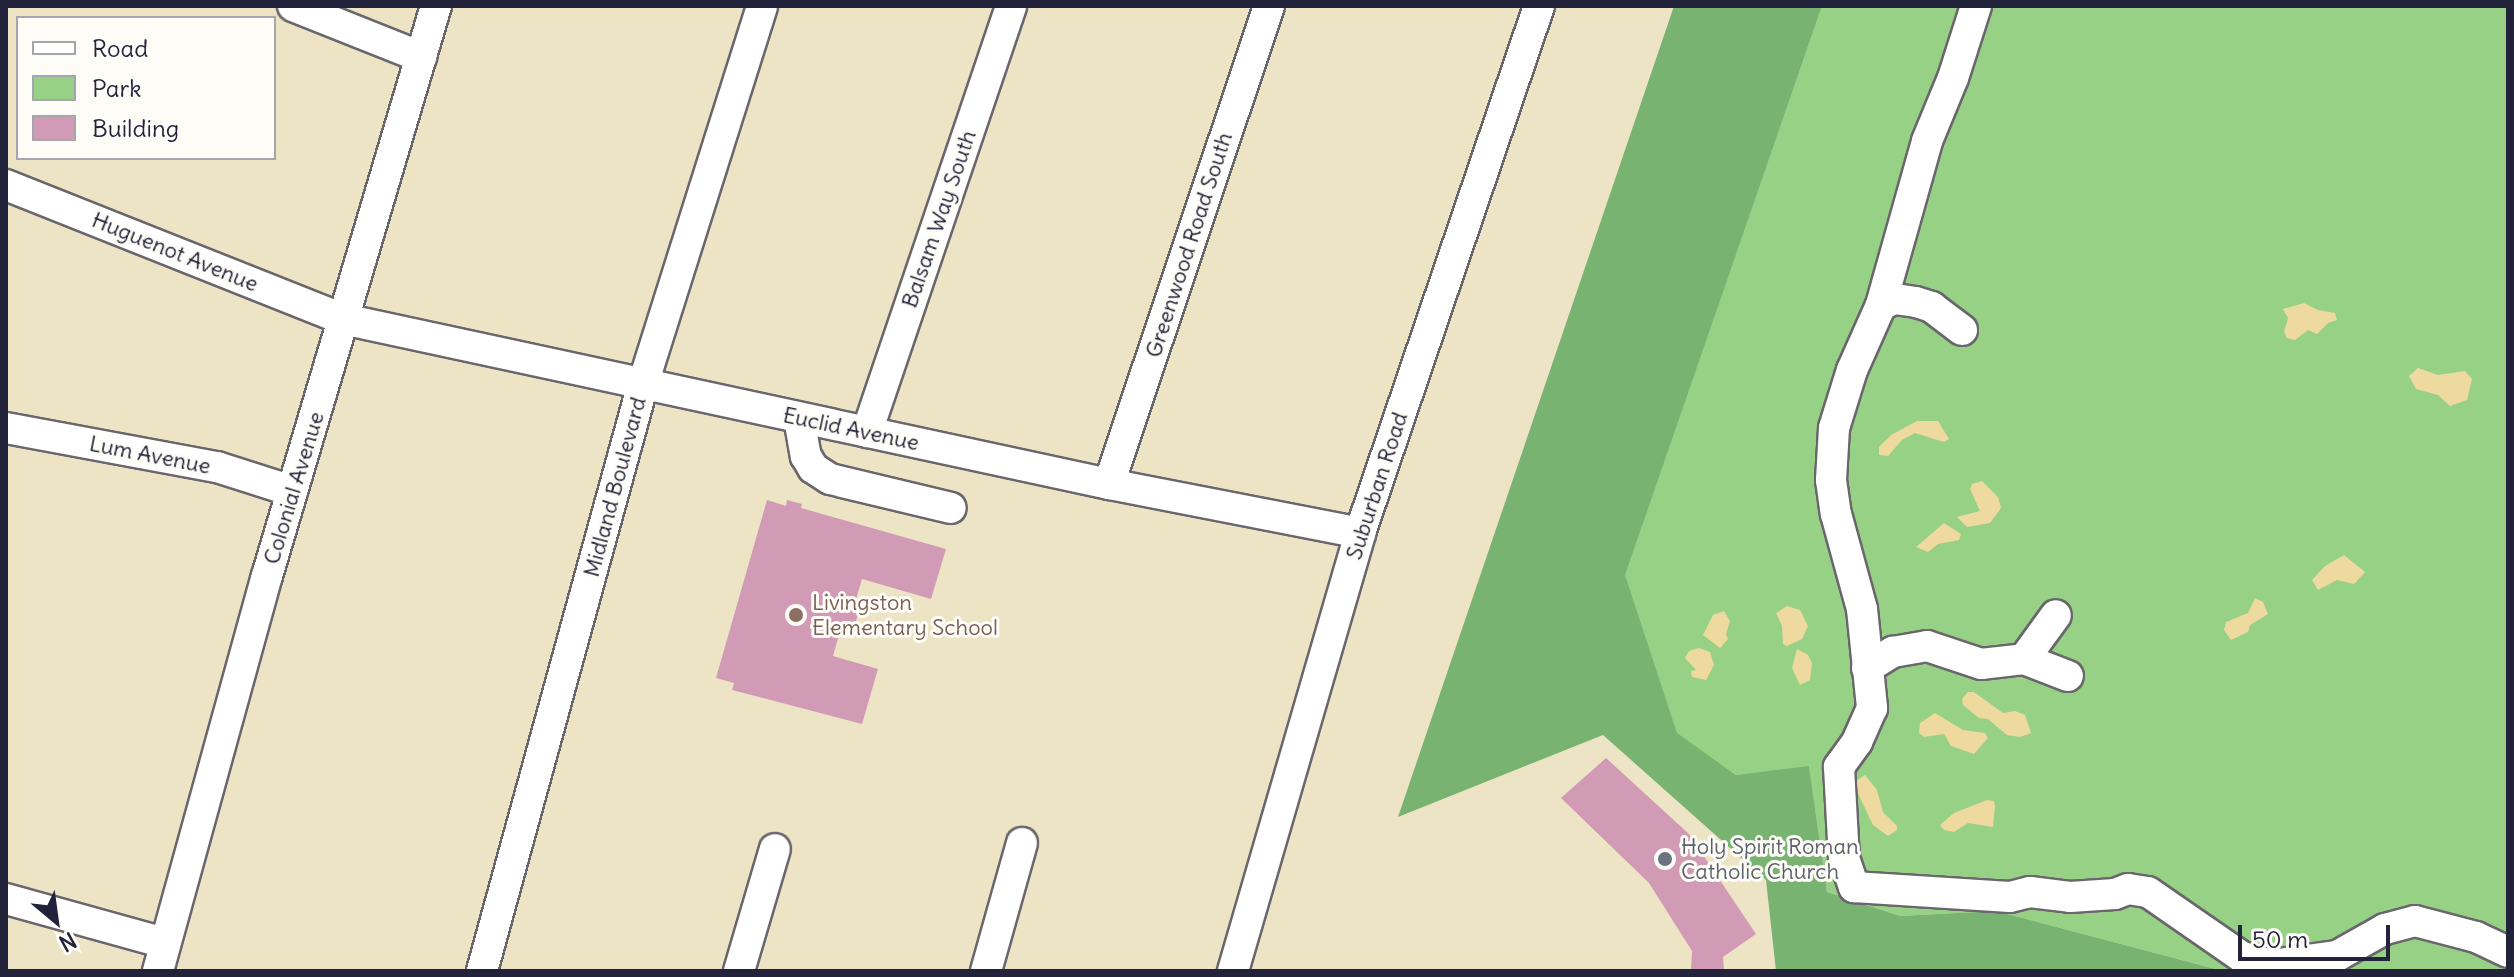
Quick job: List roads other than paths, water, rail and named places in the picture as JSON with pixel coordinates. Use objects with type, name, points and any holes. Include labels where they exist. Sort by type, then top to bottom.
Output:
[{"type":"street","points":[[293,6],[421,57]]},
{"type":"street","name":"Colonial Avenue","points":[[162,957],[292,491],[436,6]]},
{"type":"street","name":"Midland Boulevard","points":[[482,971],[643,384],[762,6]]},
{"type":"street","name":"Balsam Way South","points":[[867,432],[1011,6]]},
{"type":"street","name":"Greenwood Road South","points":[[1109,484],[1269,6]]},
{"type":"street","name":"Suburban Road","points":[[1233,971],[1360,533],[1539,6]]},
{"type":"street","points":[[1976,6],[1953,78],[1927,141],[1881,305],[1852,370],[1834,428],[1831,480],[1836,514],[1862,609],[1872,708],[1857,742],[1839,767],[1844,858],[1854,887],[2010,897],[2030,892],[2070,897],[2115,894],[2128,889],[2148,892],[2242,957],[2271,965],[2337,956],[2385,929],[2415,921],[2476,937],[2508,952]]},
{"type":"street","name":"Huguenot Avenue","points":[[6,185],[343,319]]},
{"type":"street","points":[[1881,305],[1894,299],[1916,302],[1932,307],[1962,330]]},
{"type":"street","name":"Euclid Avenue","points":[[343,319],[1109,484],[1360,533]]},
{"type":"street","points":[[799,418],[806,456],[813,468],[830,479],[951,508]]},
{"type":"street","name":"Lum Avenue","points":[[6,428],[217,467],[292,491]]},
{"type":"street","points":[[2024,659],[2056,615]]},
{"type":"street","points":[[1867,668],[1893,652],[1927,646],[1981,664],[2024,659],[2068,676]]},
{"type":"street","points":[[986,971],[1022,843]]},
{"type":"street","points":[[739,971],[775,849]]},
{"type":"street","points":[[6,899],[162,957]]},
{"type":"place","name":"Livingston Elementary School","points":[[796,615]]},
{"type":"place","name":"Holy Spirit Roman Catholic Church","points":[[1665,859]]}]
